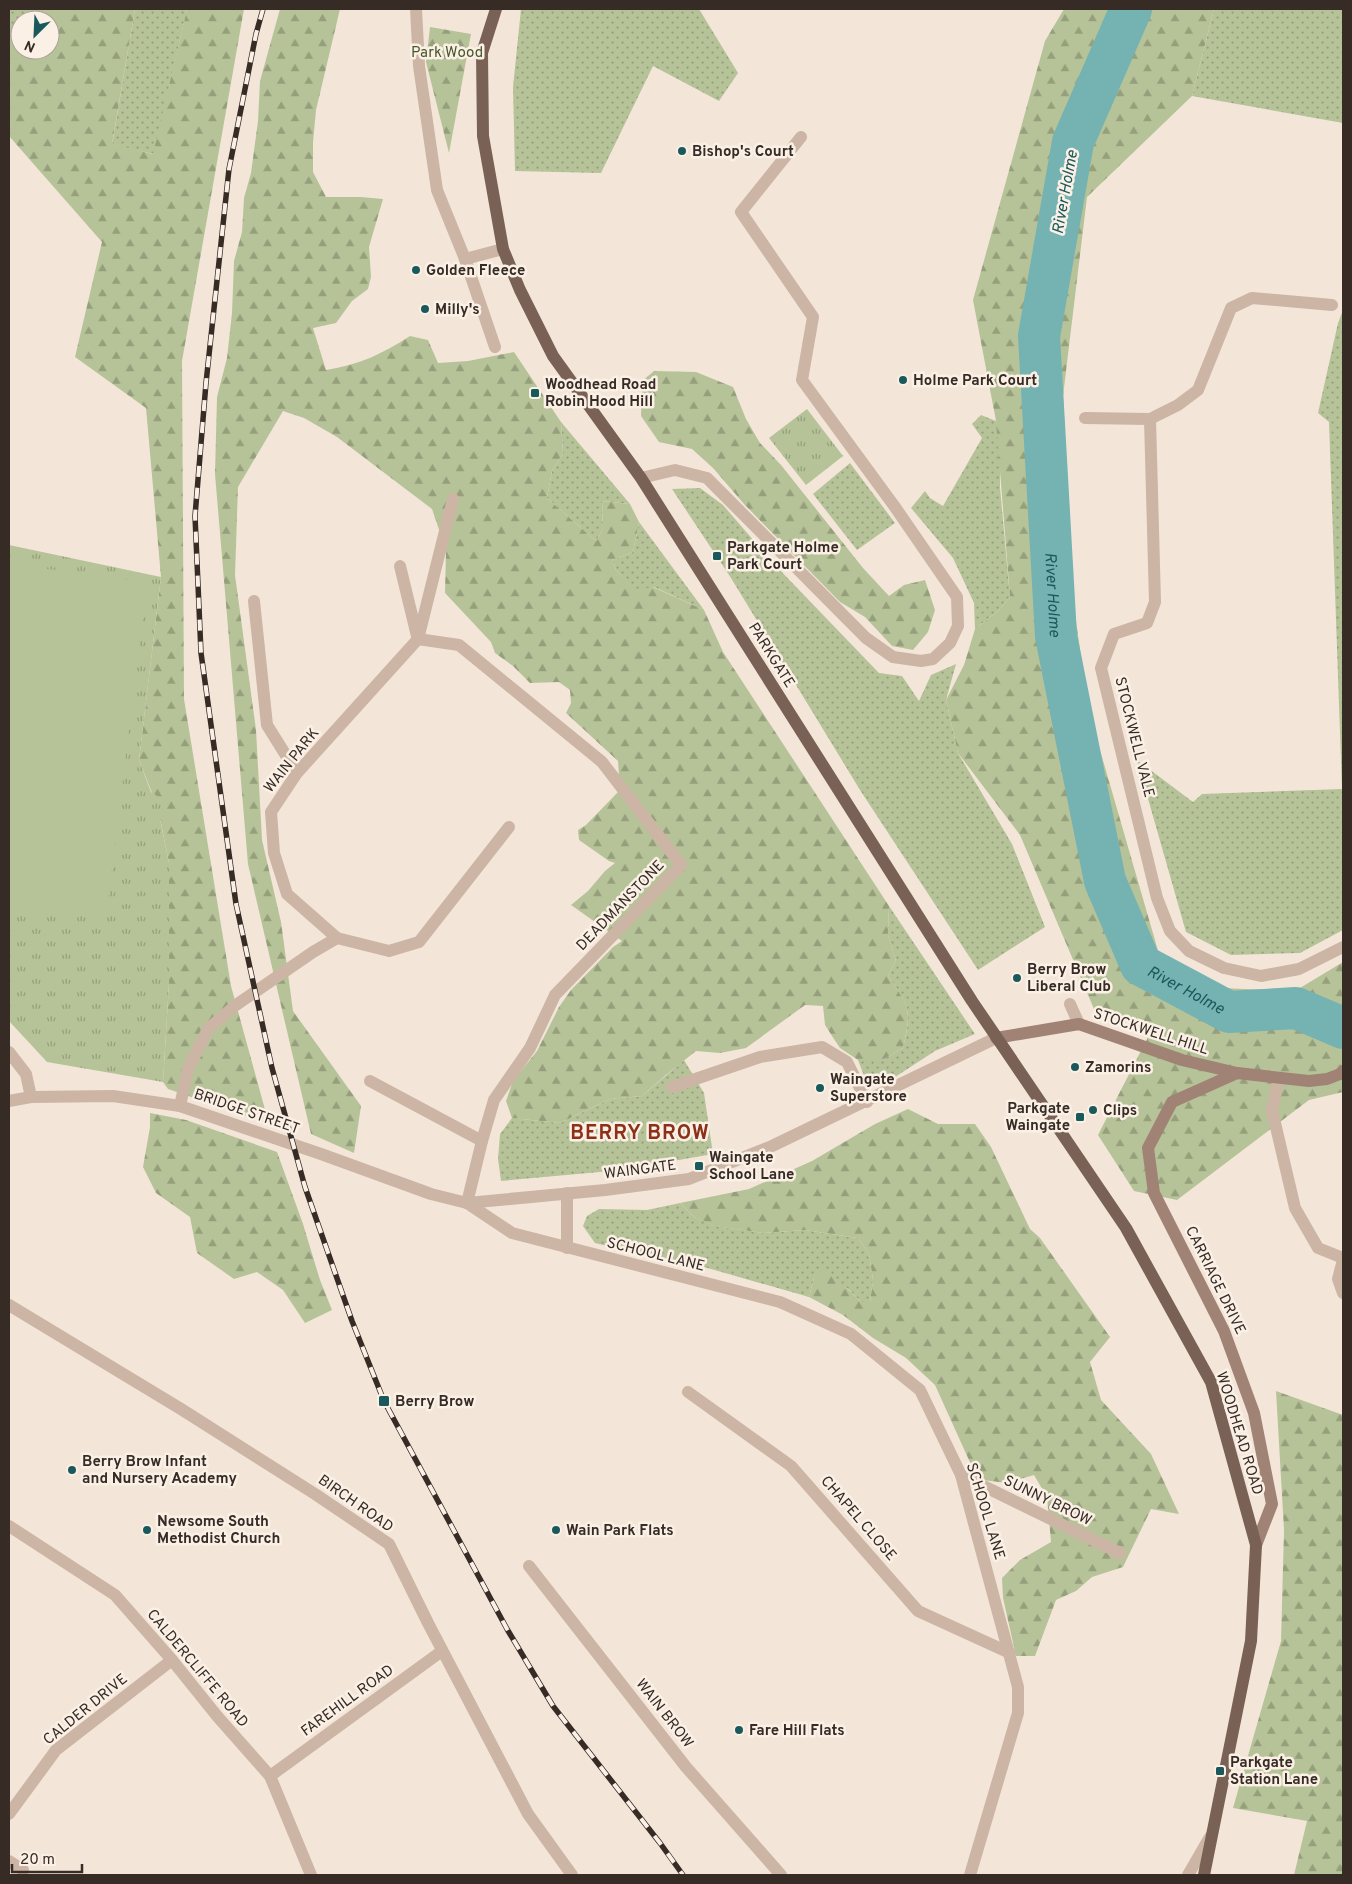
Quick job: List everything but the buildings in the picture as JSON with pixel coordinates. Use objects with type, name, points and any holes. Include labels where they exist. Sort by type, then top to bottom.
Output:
[{"type":"main road","points":[[496,9],[482,53],[483,136],[503,249]]},
{"type":"main road","name":"PARKGATE","points":[[503,249],[520,290],[553,356],[641,478],[996,1038]]},
{"type":"main road","name":"STOCKWELL HILL","points":[[996,1038],[1079,1024],[1182,1060],[1237,1073],[1309,1081],[1327,1079],[1343,1071]]},
{"type":"main road","name":"WOODHEAD ROAD","points":[[996,1038],[1126,1228],[1211,1382],[1256,1545],[1250,1641],[1204,1875]]},
{"type":"main road","name":"CARRIAGE DRIVE","points":[[1237,1073],[1172,1102],[1148,1148],[1154,1193],[1224,1331],[1254,1413],[1272,1504],[1256,1545]]},
{"type":"street","points":[[416,9],[419,66],[437,190],[465,259],[495,347]]},
{"type":"street","points":[[641,478],[675,470],[707,478],[866,638],[893,657],[921,661],[933,659],[950,643],[958,626],[957,597],[896,507],[802,380],[813,317],[741,212],[800,137]]},
{"type":"street","points":[[465,259],[503,249]]},
{"type":"street","points":[[1085,418],[1150,419],[1178,404],[1198,390],[1231,308],[1252,298],[1332,305]]},
{"type":"street","name":"STOCKWELL VALE","points":[[1150,419],[1155,602],[1147,623],[1114,634],[1101,668],[1157,898],[1170,930],[1189,951],[1224,968],[1261,976],[1299,969],[1343,947]]},
{"type":"street","points":[[418,639],[453,499]]},
{"type":"street","points":[[400,566],[418,639]]},
{"type":"street","points":[[254,601],[267,725],[297,773]]},
{"type":"street","name":"WAIN PARK","points":[[418,639],[297,773],[271,812],[274,853],[287,894],[337,938],[389,951],[419,942],[509,827]]},
{"type":"street","name":"DEADMANSTONE","points":[[418,639],[459,645],[602,762],[681,865],[555,994],[530,1048],[494,1100],[466,1203]]},
{"type":"street","points":[[180,1106],[188,1068],[208,1029],[236,1005],[313,952],[337,938]]},
{"type":"street","points":[[1070,1004],[1079,1024]]},
{"type":"street","name":"WAINGATE","points":[[466,1203],[689,1179],[772,1146],[867,1102],[996,1038]]},
{"type":"street","points":[[672,1087],[760,1058],[822,1047],[847,1062],[867,1102]]},
{"type":"street","points":[[9,1052],[26,1074],[31,1097]]},
{"type":"street","points":[[1279,1077],[1272,1110],[1295,1208],[1318,1248],[1343,1259],[1338,1279],[1343,1293]]},
{"type":"street","points":[[370,1081],[482,1141]]},
{"type":"street","name":"BRIDGE STREET","points":[[9,1101],[31,1097],[113,1096],[180,1106],[431,1194],[466,1203]]},
{"type":"street","points":[[567,1193],[567,1248]]},
{"type":"street","name":"SCHOOL LANE","points":[[466,1203],[512,1233],[780,1302],[851,1334],[920,1390],[961,1475],[1018,1687],[1018,1713],[970,1875]]},
{"type":"street","name":"BIRCH ROAD","points":[[9,1305],[265,1462],[389,1544],[442,1651],[528,1814],[572,1875]]},
{"type":"street","name":"CHAPEL CLOSE","points":[[688,1392],[791,1466],[918,1611],[1010,1653]]},
{"type":"street","name":"SUNNY BROW","points":[[961,1475],[1120,1553]]},
{"type":"street","name":"CALDERCLIFFE ROAD","points":[[9,1526],[114,1594],[172,1660],[217,1716],[270,1776],[311,1875]]},
{"type":"street","name":"WAIN BROW","points":[[529,1566],[686,1767],[781,1875]]},
{"type":"street","name":"FAREHILL ROAD","points":[[270,1776],[442,1651]]},
{"type":"street","name":"CALDER DRIVE","points":[[9,1814],[56,1750],[172,1660]]},
{"type":"street","points":[[1188,1875],[1213,1833]]},
{"type":"street","points":[[9,1861],[24,1870]]},
{"type":"green space","points":[[9,9],[36,9],[10,10],[9,40]]},
{"type":"green space","points":[[135,9],[187,9],[154,154],[112,145]]},
{"type":"green space","points":[[135,9],[112,144],[153,154],[187,9],[244,9],[182,361],[184,699],[231,986],[269,1124],[168,1089],[163,1082],[169,983],[169,863],[158,808],[139,760],[161,577],[146,408],[75,357],[102,242],[9,136],[9,40],[10,60],[60,60],[60,10],[35,10]]},
{"type":"green space","points":[[280,9],[340,9],[316,110],[313,172],[326,197],[383,199],[369,247],[371,277],[368,289],[352,301],[336,323],[313,328],[326,370],[370,358],[410,336],[428,340],[438,363],[468,361],[514,352],[561,422],[563,453],[552,471],[547,498],[596,541],[603,529],[602,501],[630,504],[639,522],[633,552],[612,560],[616,570],[636,591],[653,587],[704,610],[723,652],[889,906],[888,935],[896,961],[888,976],[905,1003],[908,1025],[903,1048],[883,1060],[858,1060],[840,1048],[825,1025],[823,1006],[805,1005],[746,1048],[720,1053],[696,1051],[642,1096],[610,1099],[560,1123],[512,1118],[506,1101],[513,1081],[537,1051],[559,1007],[571,990],[613,947],[622,941],[571,905],[588,891],[605,871],[615,863],[609,861],[579,840],[578,830],[586,825],[620,790],[618,761],[566,713],[571,703],[570,690],[559,682],[530,683],[513,666],[495,653],[491,642],[445,593],[446,550],[432,509],[337,437],[304,418],[283,411],[238,487],[235,575],[256,730],[262,840],[281,922],[293,1011],[361,1106],[354,1153],[311,1134],[248,864],[215,474],[217,397],[227,358],[232,313],[234,261],[242,232],[244,198],[251,173],[258,121],[260,81]]},
{"type":"green space","points":[[521,9],[699,9],[738,73],[719,101],[653,66],[601,173],[515,171],[513,87]]},
{"type":"green space","points":[[1064,9],[1214,9],[1192,96],[1087,197],[1063,396],[1074,607],[1089,712],[1159,954],[1220,988],[1295,991],[1343,962],[1343,1092],[1309,1100],[1177,1200],[1134,1191],[1098,1135],[1151,1031],[1094,1009],[1020,835],[958,753],[946,700],[964,665],[975,629],[999,610],[1010,597],[996,421],[973,300],[1045,41]]},
{"type":"green space","points":[[1214,9],[1343,9],[1343,123],[1192,96]]},
{"type":"green space","name":"Park Wood","points":[[430,27],[471,34],[449,153],[426,62]]},
{"type":"green space","points":[[1343,310],[1343,930],[1300,953],[1231,955],[1186,932],[1137,760],[1193,802],[1202,794],[1342,789],[1329,422],[1318,413],[1338,323]]},
{"type":"green space","points":[[654,371],[696,372],[733,387],[746,419],[760,443],[781,465],[863,568],[889,596],[904,585],[925,580],[935,610],[928,632],[913,650],[892,646],[865,617],[840,602],[744,504],[713,468],[692,449],[659,442],[641,416],[642,381]]},
{"type":"green space","points":[[807,409],[843,456],[806,485],[769,438]]},
{"type":"green space","points":[[981,415],[996,421],[1000,434],[1000,487],[1010,597],[999,610],[975,629],[974,603],[953,558],[911,508],[925,491],[930,498],[943,506],[982,438],[972,424]]},
{"type":"green space","points":[[561,422],[630,504],[602,501],[603,529],[596,541],[547,498],[552,471],[563,453]]},
{"type":"green space","points":[[850,463],[895,523],[857,550],[813,494]]},
{"type":"green space","points":[[700,488],[723,505],[774,564],[879,673],[902,676],[919,701],[931,675],[956,664],[946,700],[958,753],[1012,844],[1045,927],[978,970],[860,790],[731,578],[672,489]]},
{"type":"green space","points":[[639,522],[704,610],[654,587],[636,592],[616,570],[612,560],[633,552]]},
{"type":"green space","points":[[9,545],[161,577],[139,760],[151,792],[160,798],[164,806],[160,819],[169,863],[169,983],[163,1082],[47,1062],[9,1021]]},
{"type":"green space","points":[[9,564],[147,582],[106,918],[9,907]]},
{"type":"green space","points":[[889,906],[975,1034],[935,1051],[892,1079],[868,1086],[858,1060],[883,1060],[903,1048],[908,1025],[905,1003],[888,976],[896,961],[888,935]]},
{"type":"green space","points":[[684,1060],[704,1093],[713,1154],[622,1170],[501,1181],[498,1159],[500,1134],[512,1118],[560,1123],[610,1099],[642,1096]]},
{"type":"green space","points":[[908,1109],[938,1124],[975,1124],[991,1147],[1030,1229],[1040,1238],[1110,1337],[1090,1362],[1101,1400],[1151,1454],[1179,1514],[1151,1509],[1123,1567],[1092,1577],[1076,1591],[1056,1600],[1035,1656],[1016,1656],[1003,1598],[1002,1578],[1020,1560],[1051,1542],[1047,1497],[1034,1475],[1007,1483],[983,1480],[973,1469],[935,1385],[906,1358],[873,1338],[843,1315],[809,1297],[814,1278],[826,1268],[861,1302],[870,1302],[873,1280],[869,1254],[858,1238],[805,1230],[763,1233],[715,1226],[694,1217],[680,1203],[749,1189],[812,1161],[875,1124]]},
{"type":"green space","points":[[150,1113],[186,1120],[277,1152],[332,1310],[305,1323],[283,1290],[257,1272],[234,1279],[197,1253],[190,1217],[156,1193],[143,1167],[150,1127]]},
{"type":"green space","points":[[680,1203],[694,1217],[716,1226],[763,1233],[805,1230],[858,1238],[869,1254],[873,1280],[870,1302],[861,1302],[847,1288],[814,1278],[809,1297],[690,1263],[595,1243],[583,1226],[587,1216],[599,1209],[647,1210]]},
{"type":"green space","points":[[1276,1391],[1343,1415],[1343,1875],[1294,1875],[1307,1821],[1233,1808],[1281,1641],[1284,1530]]},
{"type":"waterway","name":"River Holme","points":[[1131,9],[1073,142],[1039,336],[1056,636],[1105,881],[1141,965],[1229,1012],[1296,1008],[1343,1028]]},
{"type":"railway","points":[[263,9],[256,34],[229,169],[206,383],[195,516],[201,653],[236,904],[272,1068],[305,1187],[352,1321],[384,1401],[507,1629],[553,1706],[683,1875]]},
{"type":"place","name":"Bishop's Court","points":[[682,151]]},
{"type":"place","name":"Golden Fleece","points":[[416,270]]},
{"type":"place","name":"Milly's","points":[[425,309]]},
{"type":"place","name":"Holme Park Court","points":[[903,380]]},
{"type":"place","name":"Woodhead Road Robin Hood Hill","points":[[535,393]]},
{"type":"place","name":"Parkgate Holme Park Court","points":[[717,556]]},
{"type":"place","name":"Berry Brow Liberal Club","points":[[1017,978]]},
{"type":"place","name":"Zamorins","points":[[1075,1067]]},
{"type":"place","name":"Waingate Superstore","points":[[820,1088]]},
{"type":"place","name":"Clips","points":[[1093,1110]]},
{"type":"place","name":"Parkgate Waingate","points":[[1080,1117]]},
{"type":"place","name":"Waingate School Lane","points":[[699,1166]]},
{"type":"place","name":"Berry Brow","points":[[384,1401]]},
{"type":"place","name":"Berry Brow Infant and Nursery Academy","points":[[72,1470]]},
{"type":"place","name":"Newsome South Methodist Church","points":[[147,1530]]},
{"type":"place","name":"Wain Park Flats","points":[[556,1530]]},
{"type":"place","name":"Fare Hill Flats","points":[[739,1730]]},
{"type":"place","name":"Parkgate Station Lane","points":[[1220,1771]]},
{"type":"district","name":"BERRY BROW","points":[[640,1132]]}]
